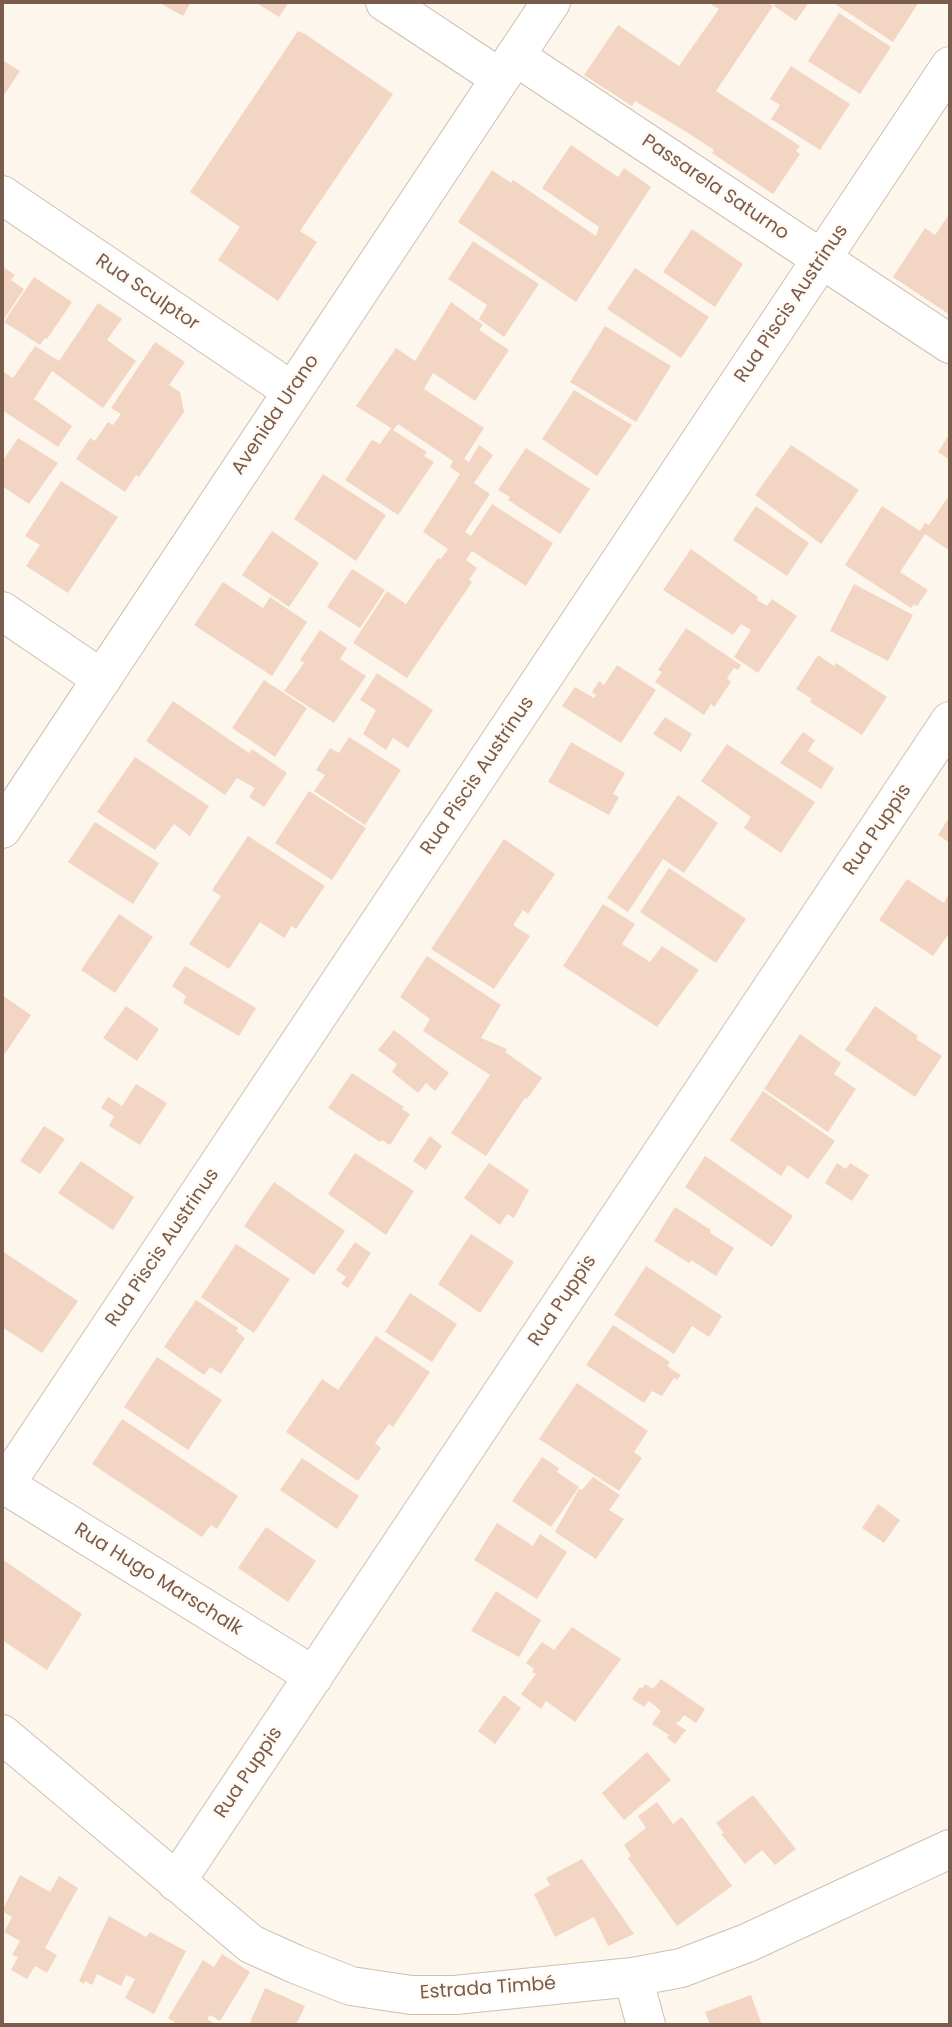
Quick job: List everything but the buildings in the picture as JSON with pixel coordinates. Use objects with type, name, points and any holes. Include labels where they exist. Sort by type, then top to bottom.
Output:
[{"type":"street","name":"Passarela Saturno","points":[[385,2],[508,67],[822,259],[950,344]]},
{"type":"street","name":"Avenida Urano","points":[[2,830],[551,2]]},
{"type":"street","name":"Rua Piscis Austrinus","points":[[3,1484],[950,66]]},
{"type":"street","name":"Rua Sculptor","points":[[2,195],[292,391]]},
{"type":"street","points":[[2,611],[102,679]]},
{"type":"street","name":"Rua Puppis","points":[[176,1882],[950,720]]},
{"type":"street","name":"Rua Hugo Marschalk","points":[[3,1484],[314,1676]]},
{"type":"street","name":"Estrada Timbé","points":[[2,1734],[251,1944],[351,1986],[411,1994],[455,1995],[633,1977],[681,1968],[747,1942],[950,1849]]},
{"type":"street","points":[[633,1977],[646,2025]]}]
